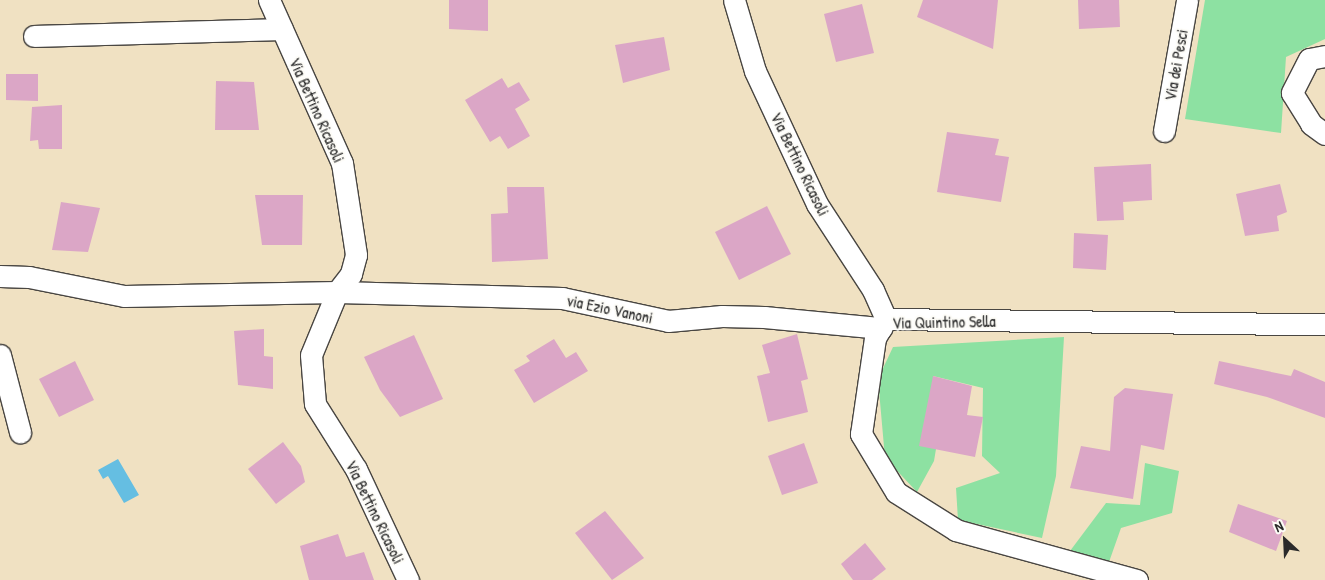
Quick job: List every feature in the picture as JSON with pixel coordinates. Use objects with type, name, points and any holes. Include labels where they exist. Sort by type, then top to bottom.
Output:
[{"type":"street","name":"Via Bettino Ricasoli","points":[[269,0],[342,163],[356,254],[351,274],[337,292],[311,355],[315,404],[356,470],[408,580]]},
{"type":"street","name":"Via Bettino Ricasoli","points":[[734,0],[755,71],[817,204],[873,290],[884,324]]},
{"type":"street","name":"Via dei Pesci","points":[[1164,130],[1187,0]]},
{"type":"street","points":[[34,36],[282,29]]},
{"type":"street","points":[[1325,56],[1309,59],[1292,93],[1311,124],[1325,134]]},
{"type":"street","name":"via Ezio Vanoni","points":[[0,276],[29,277],[124,296],[337,292],[562,298],[614,307],[668,321],[722,316],[884,324]]},
{"type":"street","name":"Via Quintino Sella","points":[[1137,580],[956,530],[896,492],[861,434],[875,338],[884,324],[1325,324]]},
{"type":"street","points":[[0,355],[20,432]]},
{"type":"green space","points":[[1205,0],[1325,0],[1325,39],[1286,57],[1281,133],[1185,119]]},
{"type":"green space","points":[[1064,337],[1056,476],[1042,538],[958,520],[956,488],[1000,473],[982,456],[983,388],[933,376],[936,449],[934,461],[917,492],[885,458],[878,379],[893,347]]},
{"type":"green space","points":[[1145,463],[1179,471],[1172,513],[1121,528],[1109,562],[1070,551],[1106,503],[1140,505]]},
{"type":"water","points":[[118,459],[139,495],[124,503],[108,476],[103,479],[98,470]]},
{"type":"building","points":[[449,0],[488,0],[488,31],[449,29]]},
{"type":"building","points":[[923,0],[998,0],[993,49],[917,17]]},
{"type":"building","points":[[1078,0],[1119,0],[1120,27],[1079,29]]},
{"type":"building","points":[[862,4],[874,53],[836,62],[824,14]]},
{"type":"building","points":[[664,37],[670,70],[623,83],[615,45]]},
{"type":"building","points":[[6,74],[38,74],[38,101],[6,100]]},
{"type":"building","points":[[502,78],[508,88],[519,82],[530,100],[515,109],[530,136],[508,149],[500,136],[490,142],[465,100]]},
{"type":"building","points":[[216,81],[254,82],[259,130],[215,130]]},
{"type":"building","points":[[62,105],[62,149],[39,149],[38,140],[30,141],[32,107]]},
{"type":"building","points":[[947,132],[999,139],[995,155],[1009,157],[1001,202],[937,192]]},
{"type":"building","points":[[1151,164],[1152,200],[1123,202],[1124,220],[1097,221],[1094,167]]},
{"type":"building","points":[[1280,184],[1287,212],[1277,216],[1279,231],[1245,236],[1236,194]]},
{"type":"building","points":[[507,187],[544,187],[548,259],[492,262],[491,214],[508,213]]},
{"type":"building","points":[[255,195],[303,195],[302,245],[262,245]]},
{"type":"building","points":[[61,202],[100,208],[88,252],[52,250]]},
{"type":"building","points":[[767,206],[791,254],[739,280],[715,232]]},
{"type":"building","points":[[1074,233],[1108,235],[1106,270],[1073,268]]},
{"type":"building","points":[[264,329],[264,356],[273,357],[273,389],[238,385],[234,331]]},
{"type":"building","points":[[797,334],[808,379],[801,381],[808,412],[768,422],[757,376],[770,373],[762,345]]},
{"type":"building","points":[[414,335],[443,399],[400,417],[380,390],[364,357]]},
{"type":"building","points":[[554,339],[566,358],[576,352],[588,371],[534,403],[514,370],[530,361],[526,356]]},
{"type":"building","points":[[75,361],[94,400],[59,417],[39,379]]},
{"type":"building","points":[[1219,361],[1291,376],[1294,369],[1325,382],[1325,418],[1267,397],[1214,384]]},
{"type":"building","points":[[933,376],[972,386],[967,415],[983,417],[975,457],[919,446]]},
{"type":"building","points":[[1125,388],[1173,394],[1164,450],[1141,445],[1133,499],[1070,488],[1081,446],[1110,451],[1114,397]]},
{"type":"building","points":[[283,442],[301,466],[305,482],[276,504],[248,469]]},
{"type":"building","points":[[804,443],[818,483],[782,495],[768,456]]},
{"type":"building","points":[[1238,504],[1287,521],[1276,551],[1229,532]]},
{"type":"building","points":[[605,511],[644,558],[612,580],[575,533]]},
{"type":"building","points":[[338,534],[346,557],[364,552],[374,580],[309,580],[300,546]]},
{"type":"building","points":[[865,543],[886,569],[872,580],[853,580],[841,564]]}]
